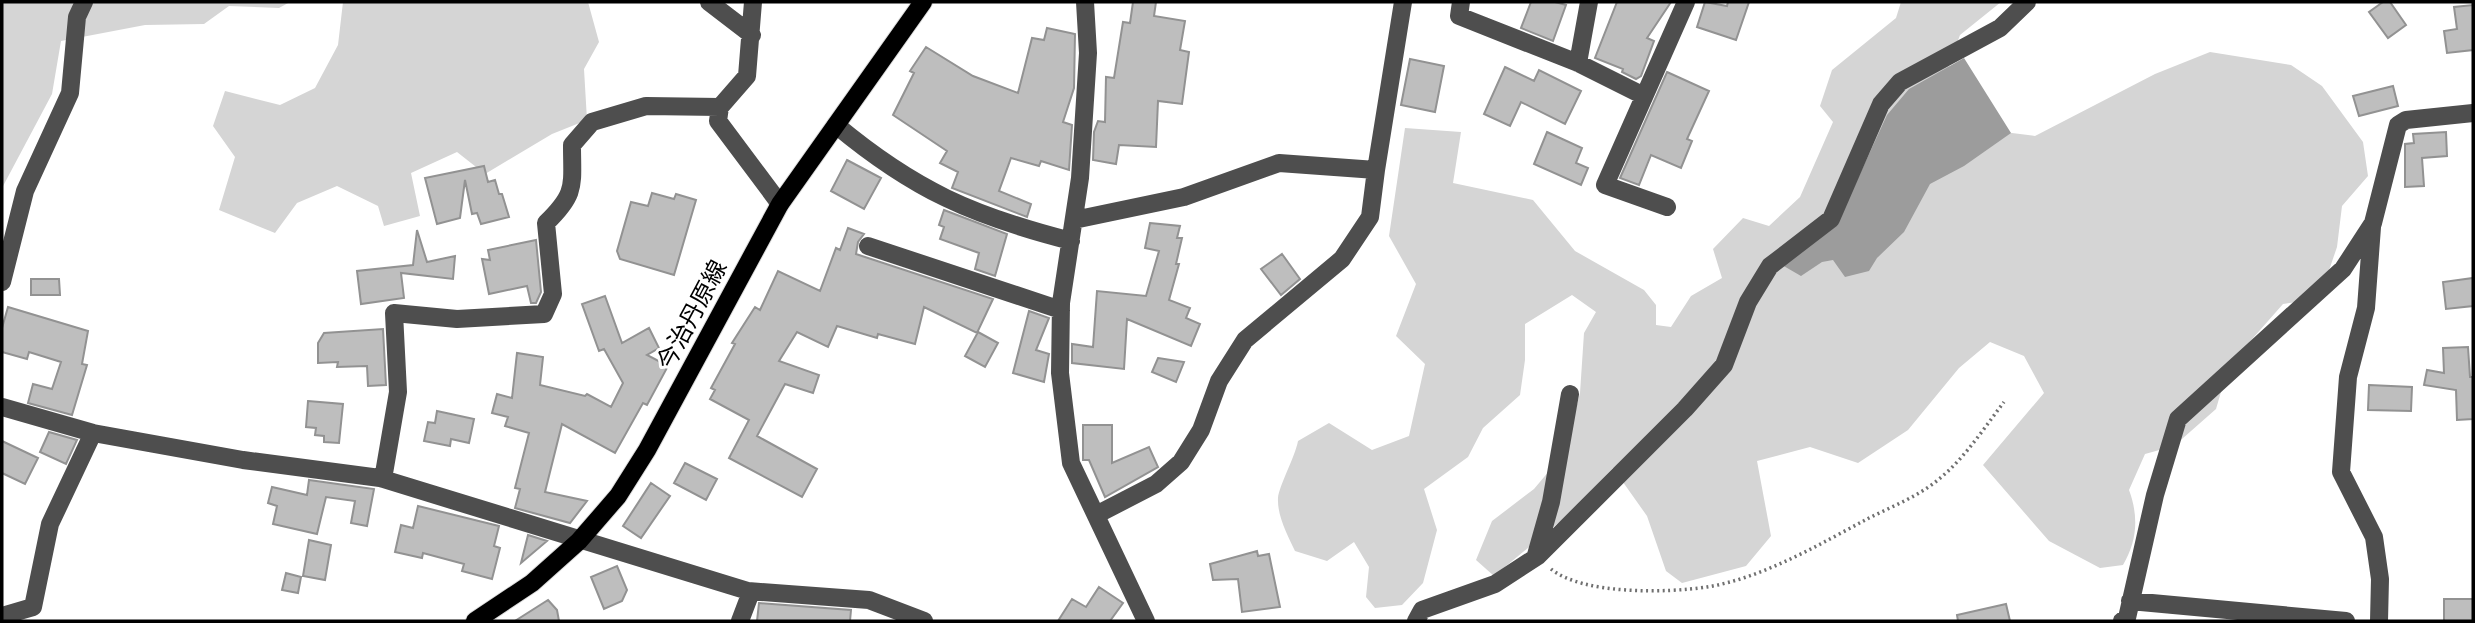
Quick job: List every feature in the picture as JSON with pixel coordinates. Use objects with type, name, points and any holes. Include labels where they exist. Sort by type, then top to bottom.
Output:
[{"type":"main road","name":"今治丹原線","points":[[475,621],[532,583],[579,541],[618,496],[648,450],[780,204],[923,2]]},
{"type":"street","points":[[2,282],[25,191],[70,93],[78,17],[84,2]]},
{"type":"street","points":[[709,2],[752,35]]},
{"type":"street","points":[[753,2],[747,76],[720,107],[718,121],[780,204]]},
{"type":"street","points":[[1085,2],[1088,53],[1074,219],[1061,310],[1060,373],[1071,463],[1146,621]]},
{"type":"street","points":[[1096,515],[1156,484],[1181,462],[1201,430],[1219,381],[1245,340],[1342,259],[1370,217],[1403,2]]},
{"type":"street","points":[[1461,2],[1459,16],[1578,63],[1644,96]]},
{"type":"street","points":[[1578,63],[1589,2]]},
{"type":"street","points":[[1667,207],[1605,185],[1686,2]]},
{"type":"street","points":[[1416,621],[1422,610],[1495,584],[1536,557],[1685,409],[1724,365],[1748,302],[1770,266],[1831,219],[1881,104],[1900,82],[2000,27],[2027,2]]},
{"type":"street","points":[[383,479],[398,392],[394,313],[457,319],[544,314],[553,294],[546,223],[564,206],[572,191],[572,145],[592,122],[646,106],[720,107]]},
{"type":"street","points":[[2379,621],[2380,579],[2374,537],[2341,472],[2348,377],[2365,308],[2373,223],[2398,125],[2406,120],[2473,113]]},
{"type":"street","points":[[836,125],[911,182],[955,204],[1029,231],[1070,241]]},
{"type":"street","points":[[1074,219],[1184,197],[1279,163],[1376,170]]},
{"type":"street","points":[[2122,621],[2127,618],[2155,495],[2178,419],[2343,269],[2373,223]]},
{"type":"street","points":[[868,246],[1061,310]]},
{"type":"street","points":[[1536,557],[1551,502],[1570,394]]},
{"type":"street","points":[[2,407],[93,433],[243,460],[383,479],[751,592],[869,600],[924,621]]},
{"type":"street","points":[[2,615],[33,607],[50,524],[93,433]]},
{"type":"street","points":[[740,621],[751,592]]},
{"type":"street","points":[[2130,601],[2346,621]]},
{"type":"path","points":[[1536,557],[1558,575],[1583,584],[1629,589],[1709,587],[1752,574],[1820,544],[1936,482],[1971,446],[2004,402]]},
{"type":"shaded area","points":[[2,2],[290,2],[279,8],[229,6],[204,24],[145,25],[61,41],[52,94],[2,188]]},
{"type":"shaded area","points":[[343,2],[588,2],[599,42],[584,69],[587,120],[552,134],[485,174],[457,152],[411,173],[420,216],[384,226],[378,206],[337,186],[297,203],[275,233],[219,210],[235,157],[213,126],[225,91],[280,105],[315,88],[338,45]]},
{"type":"shaded area","points":[[1901,2],[2001,2],[1960,35],[1945,77],[1924,176],[1996,131],[2035,136],[2155,74],[2210,52],[2291,65],[2322,86],[2363,142],[2368,176],[2342,206],[2337,247],[2325,282],[2304,301],[2283,304],[2253,338],[2228,368],[2216,409],[2174,446],[2145,454],[2129,490],[2135,529],[2123,565],[2100,568],[2049,541],[1983,465],[2044,393],[2024,356],[1990,342],[1959,368],[1908,430],[1858,463],[1810,447],[1757,461],[1771,536],[1746,566],[1682,583],[1666,571],[1647,516],[1613,468],[1569,514],[1494,576],[1476,560],[1492,521],[1534,489],[1565,452],[1580,393],[1584,333],[1596,312],[1572,295],[1525,324],[1525,360],[1520,395],[1483,428],[1468,457],[1424,489],[1437,530],[1423,583],[1402,605],[1375,608],[1366,597],[1369,567],[1354,542],[1327,561],[1295,551],[1281,519],[1278,498],[1298,441],[1329,423],[1372,450],[1409,436],[1425,364],[1396,336],[1416,284],[1389,236],[1405,128],[1461,132],[1453,183],[1533,200],[1575,251],[1644,290],[1656,305],[1656,325],[1671,327],[1691,296],[1722,278],[1713,249],[1743,218],[1769,226],[1800,197],[1833,122],[1820,106],[1832,70],[1896,18]]},
{"type":"shaded area","points":[[1964,58],[2011,133],[1964,166],[1930,184],[1904,232],[1877,258],[1869,271],[1845,277],[1833,260],[1822,262],[1801,276],[1782,265],[1836,226],[1887,115],[1909,89]]},
{"type":"building","points":[[1133,2],[1156,2],[1154,16],[1185,21],[1180,50],[1189,52],[1182,104],[1158,101],[1156,147],[1119,145],[1116,164],[1093,160],[1094,132],[1098,121],[1105,122],[1106,77],[1114,78],[1123,22],[1130,23]]},
{"type":"building","points":[[1531,2],[1566,5],[1553,41],[1521,28]]},
{"type":"building","points":[[1617,2],[1671,2],[1647,38],[1654,41],[1641,76],[1636,79],[1622,72],[1623,69],[1595,58]]},
{"type":"building","points":[[1705,2],[1727,6],[1728,2],[1749,2],[1736,40],[1697,27]]},
{"type":"building","points":[[2383,2],[2390,2],[2406,25],[2388,38],[2369,12]]},
{"type":"building","points":[[2473,5],[2473,50],[2447,53],[2444,31],[2457,29],[2454,7]]},
{"type":"building","points":[[1047,28],[1075,34],[1074,88],[1063,122],[1072,125],[1069,170],[1041,161],[1039,166],[1011,158],[999,191],[1031,204],[1027,217],[952,188],[958,172],[940,163],[947,151],[893,115],[914,73],[910,71],[926,47],[973,76],[1018,93],[1032,38],[1044,40]]},
{"type":"building","points":[[1410,59],[1444,66],[1435,112],[1401,105]]},
{"type":"building","points":[[1505,67],[1534,81],[1539,70],[1581,91],[1565,124],[1521,102],[1510,126],[1484,114]]},
{"type":"building","points":[[1667,72],[1709,91],[1687,139],[1692,141],[1681,168],[1651,155],[1639,185],[1620,178]]},
{"type":"building","points":[[2393,86],[2398,106],[2359,116],[2353,96]]},
{"type":"building","points":[[1547,132],[1582,148],[1576,163],[1588,168],[1581,185],[1534,164]]},
{"type":"building","points":[[2446,132],[2447,156],[2422,158],[2424,186],[2405,187],[2405,144],[2414,143],[2413,134]]},
{"type":"building","points":[[847,160],[881,178],[864,209],[831,191]]},
{"type":"building","points":[[484,166],[488,182],[495,180],[499,194],[502,194],[509,217],[481,224],[477,213],[472,214],[465,180],[460,218],[437,224],[425,178]]},
{"type":"building","points":[[652,193],[674,199],[676,194],[696,200],[674,275],[620,259],[617,251],[631,202],[648,206]]},
{"type":"building","points":[[944,210],[1007,234],[995,276],[975,269],[979,253],[940,239],[944,227],[939,225]]},
{"type":"building","points":[[1150,223],[1180,226],[1177,238],[1182,238],[1176,264],[1179,264],[1169,300],[1190,308],[1186,318],[1200,324],[1191,346],[1127,319],[1124,369],[1072,363],[1072,344],[1093,347],[1097,291],[1146,296],[1159,251],[1145,248]]},
{"type":"building","points":[[848,228],[864,234],[858,242],[856,254],[993,299],[977,333],[924,307],[915,344],[878,334],[877,338],[837,326],[828,347],[797,332],[779,361],[819,375],[813,393],[785,384],[757,436],[817,469],[802,497],[729,458],[749,420],[710,399],[715,390],[711,388],[735,344],[732,343],[755,307],[760,310],[778,271],[820,291],[836,248],[840,250]]},
{"type":"building","points":[[417,230],[427,262],[455,256],[453,279],[401,273],[404,298],[361,304],[357,271],[413,265]]},
{"type":"building","points":[[536,240],[541,292],[536,303],[531,303],[527,286],[489,294],[482,259],[490,260],[488,250]]},
{"type":"building","points":[[1282,254],[1300,279],[1281,295],[1261,269]]},
{"type":"building","points":[[2473,278],[2473,306],[2446,309],[2443,282]]},
{"type":"building","points":[[31,279],[59,279],[60,295],[31,295]]},
{"type":"building","points":[[605,296],[622,343],[649,328],[659,348],[647,355],[668,366],[647,405],[643,403],[615,453],[562,424],[545,492],[587,501],[570,523],[515,508],[520,489],[515,488],[529,433],[505,426],[508,417],[492,413],[497,394],[512,398],[517,353],[543,357],[540,385],[585,396],[587,394],[611,407],[623,383],[604,349],[599,351],[582,304]]},
{"type":"building","points":[[8,307],[88,331],[82,364],[87,365],[72,415],[28,403],[33,384],[52,389],[61,362],[29,352],[27,359],[2,352],[2,328]]},
{"type":"building","points":[[1029,311],[1049,318],[1036,350],[1049,354],[1044,382],[1013,373]]},
{"type":"building","points":[[383,329],[386,385],[368,386],[367,366],[337,367],[338,362],[318,363],[318,343],[324,333]]},
{"type":"building","points":[[978,332],[998,343],[985,367],[965,356]]},
{"type":"building","points":[[2468,347],[2470,377],[2473,377],[2473,419],[2457,420],[2456,390],[2424,385],[2427,370],[2444,373],[2443,348]]},
{"type":"building","points":[[1158,358],[1184,362],[1176,382],[1152,372]]},
{"type":"building","points":[[2369,385],[2412,387],[2411,411],[2368,410]]},
{"type":"building","points":[[308,401],[343,404],[339,443],[324,442],[324,436],[315,435],[316,428],[306,427]]},
{"type":"building","points":[[437,411],[474,419],[469,443],[451,439],[450,446],[424,441],[428,422],[435,423]]},
{"type":"building","points":[[1083,425],[1112,425],[1112,463],[1149,447],[1158,467],[1105,497],[1089,460],[1083,460]]},
{"type":"building","points":[[49,432],[77,440],[66,464],[40,452]]},
{"type":"building","points":[[2,441],[38,458],[25,484],[2,473]]},
{"type":"building","points":[[685,463],[717,479],[706,500],[674,483]]},
{"type":"building","points":[[309,480],[374,489],[367,526],[351,523],[355,501],[326,497],[317,534],[273,524],[277,506],[268,503],[272,487],[307,495]]},
{"type":"building","points":[[651,483],[670,496],[641,538],[623,526]]},
{"type":"building","points":[[418,506],[499,526],[494,546],[500,548],[492,579],[462,571],[464,564],[423,553],[422,558],[395,552],[401,525],[413,528]]},
{"type":"building","points":[[528,535],[547,541],[521,563]]},
{"type":"building","points":[[309,540],[331,545],[325,580],[303,576]]},
{"type":"building","points":[[1257,551],[1258,556],[1269,554],[1280,607],[1242,612],[1238,579],[1213,580],[1210,564]]},
{"type":"building","points":[[617,566],[627,590],[622,601],[604,609],[591,577]]},
{"type":"building","points":[[286,573],[301,577],[298,593],[282,590]]},
{"type":"building","points":[[1099,587],[1123,603],[1110,621],[1058,621],[1072,599],[1086,607]]},
{"type":"building","points":[[2444,599],[2473,599],[2473,621],[2444,621]]},
{"type":"building","points":[[548,600],[557,610],[559,621],[515,621]]},
{"type":"building","points":[[759,603],[851,610],[850,621],[757,621]]},
{"type":"building","points":[[2006,604],[2010,621],[1958,621],[1957,615]]}]
